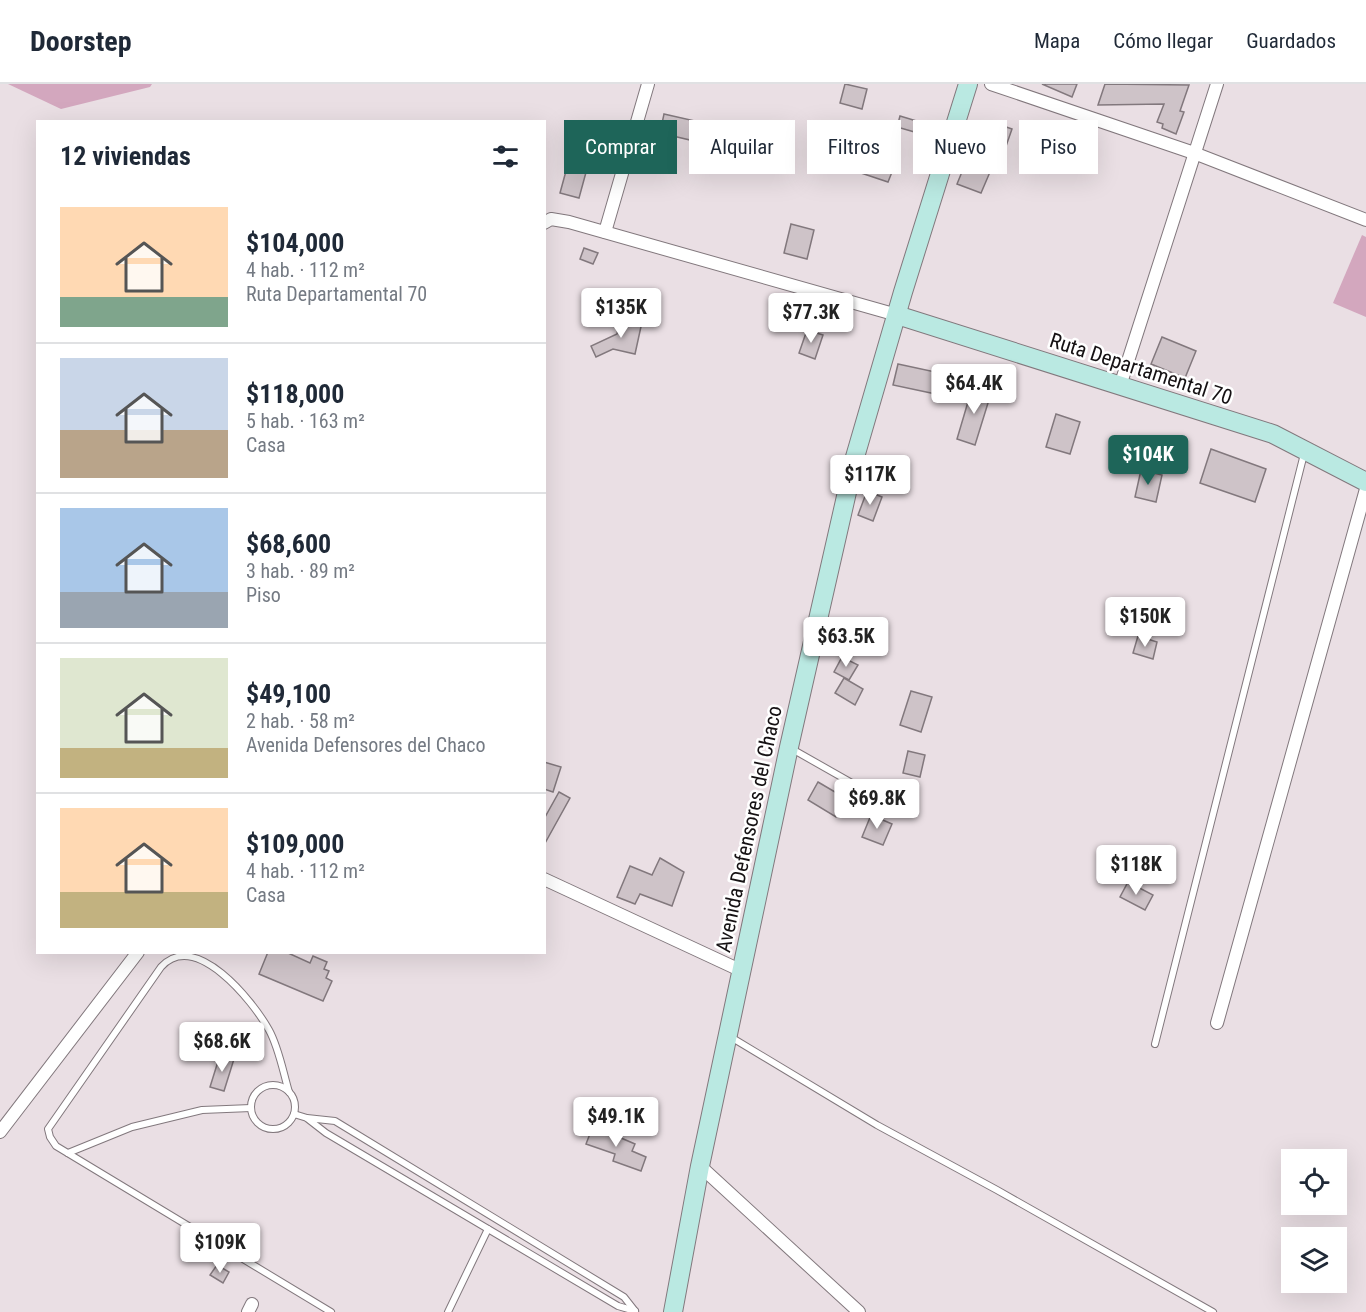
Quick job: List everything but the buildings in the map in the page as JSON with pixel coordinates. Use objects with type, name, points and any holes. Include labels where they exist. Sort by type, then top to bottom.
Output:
[{"type":"main road","name":"Avenida Defensores del Chaco","points":[[673,1312],[700,1166],[789,747],[855,456],[968,84]]},
{"type":"main road","name":"Ruta Departamental 70","points":[[897,315],[1273,434],[1366,482]]},
{"type":"street","points":[[605,232],[648,84]]},
{"type":"street","points":[[991,84],[1194,153],[1366,220]]},
{"type":"street","points":[[1120,386],[1217,84]]},
{"type":"street","points":[[546,222],[551,219],[569,222],[897,315]]},
{"type":"street","points":[[1217,1023],[1366,489]]},
{"type":"street","points":[[546,880],[742,971]]},
{"type":"street","points":[[0,1132],[136,954]]},
{"type":"street","points":[[700,1166],[859,1312]]},
{"type":"lane","points":[[1155,1044],[1305,450]]},
{"type":"lane","points":[[789,747],[866,791]]},
{"type":"lane","points":[[289,1092],[275,1085],[268,1086],[255,1094],[251,1108],[257,1122],[270,1129],[285,1125],[294,1114],[295,1106],[269,1031],[251,1004],[213,966],[192,956],[181,955],[168,960],[161,967],[48,1129],[56,1146],[331,1312]]},
{"type":"lane","points":[[728,1036],[867,1120],[1008,1196],[1213,1312]]},
{"type":"lane","points":[[68,1153],[132,1127],[202,1110],[251,1108]]},
{"type":"lane","points":[[294,1114],[335,1121],[624,1297],[636,1312]]},
{"type":"lane","points":[[308,1118],[326,1133],[618,1306],[636,1312]]},
{"type":"lane","points":[[448,1312],[488,1229]]},
{"type":"shaded area","points":[[8,84],[152,84],[150,87],[61,109]]},
{"type":"shaded area","points":[[1362,235],[1366,237],[1366,317],[1333,303]]}]
